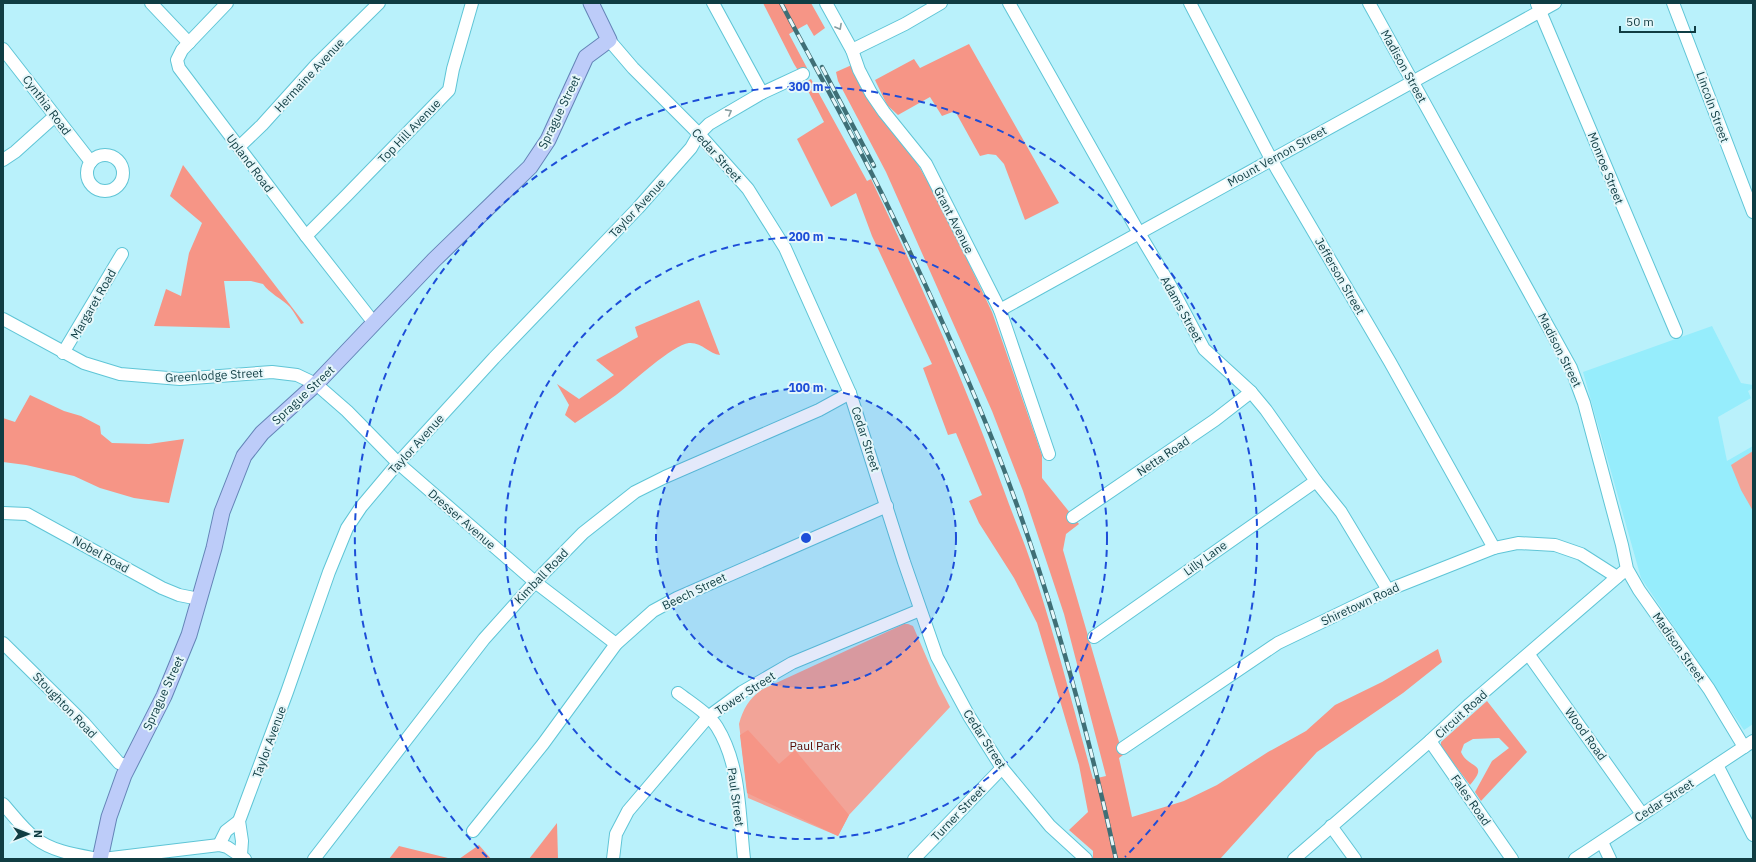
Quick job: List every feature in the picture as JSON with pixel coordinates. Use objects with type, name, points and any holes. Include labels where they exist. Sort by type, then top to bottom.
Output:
[{"type":"main road","points":[[591,3],[609,40]]},
{"type":"main road","name":"Sprague Street","points":[[101,859],[109,817],[128,766],[164,696],[189,635],[214,548],[222,512],[244,456],[262,432],[316,384],[434,260],[530,167],[548,140],[586,57],[609,40]]},
{"type":"street","points":[[151,3],[189,43]]},
{"type":"street","name":"Upland Road","points":[[227,3],[182,50],[177,60],[179,68],[374,323]]},
{"type":"street","name":"Hermaine Avenue","points":[[239,147],[262,125],[317,64],[379,3]]},
{"type":"street","name":"Top Hill Avenue","points":[[306,236],[348,195],[448,90],[472,3]]},
{"type":"street","points":[[713,3],[762,93]]},
{"type":"street","name":"Grant Avenue","points":[[826,3],[852,50],[859,70],[871,93],[884,112],[926,164],[1000,310],[1049,454]]},
{"type":"street","points":[[852,50],[906,24],[941,3]]},
{"type":"street","name":"Adams Street","points":[[1009,3],[1170,285],[1204,349],[1251,392],[1291,444],[1316,481],[1342,512],[1388,590]]},
{"type":"street","name":"Jefferson Street","points":[[1190,3],[1271,159],[1390,362],[1494,548]]},
{"type":"street","name":"Madison Street","points":[[1369,3],[1571,368],[1584,403],[1627,569],[1639,590],[1749,744]]},
{"type":"street","name":"Mount Vernon Street","points":[[1000,310],[1412,81],[1539,7],[1555,3]]},
{"type":"street","name":"Lincoln Street","points":[[1673,3],[1753,212]]},
{"type":"street","name":"Monroe Street","points":[[1539,7],[1676,332]]},
{"type":"street","name":"Cedar Street","points":[[609,40],[633,68],[699,134],[748,189],[785,248],[850,393],[920,610],[937,657],[969,716],[1002,768],[1050,826],[1086,859]]},
{"type":"street","name":"Cynthia Road","points":[[3,49],[90,162]]},
{"type":"street","name":"Taylor Avenue","points":[[243,857],[239,821],[287,692],[329,572],[348,528],[361,507],[398,463],[494,358],[638,208],[691,148],[699,134],[709,124],[762,93],[803,74]]},
{"type":"street","points":[[3,160],[15,152],[55,116]]},
{"type":"street","name":"Margaret Road","points":[[64,353],[122,254]]},
{"type":"street","name":"Greenlodge Street","points":[[3,319],[84,363],[120,374],[180,379],[272,372],[297,375],[316,384]]},
{"type":"street","name":"Dresser Avenue","points":[[316,384],[348,411],[398,463],[535,582],[616,644]]},
{"type":"street","name":"Netta Road","points":[[1072,517],[1215,420],[1251,392]]},
{"type":"street","name":"Kimball Road","points":[[314,859],[484,639],[535,582],[583,533],[635,492],[665,477],[819,410],[850,393]]},
{"type":"street","name":"Lilly Lane","points":[[1094,637],[1316,481]]},
{"type":"street","name":"Beech Street","points":[[473,831],[543,744],[616,644],[653,611],[677,598],[887,506]]},
{"type":"street","name":"Nobel Road","points":[[3,514],[27,514],[162,588],[179,595],[199,599]]},
{"type":"street","name":"Shiretown Road","points":[[1123,748],[1278,643],[1388,590],[1494,548],[1518,543],[1555,544],[1581,554],[1617,577]]},
{"type":"street","name":"Circuit Road","points":[[1294,859],[1430,741],[1470,704],[1529,655],[1627,569]]},
{"type":"street","name":"Tower Street","points":[[614,859],[616,834],[628,811],[708,717],[742,692],[792,664],[920,610]]},
{"type":"street","name":"Stoughton Road","points":[[3,643],[84,723],[119,762],[128,766]]},
{"type":"street","name":"Wood Road","points":[[1529,655],[1642,814]]},
{"type":"street","points":[[678,693],[708,717]]},
{"type":"street","name":"Paul Street","points":[[708,717],[717,727],[727,747],[735,773],[744,859]]},
{"type":"street","name":"Fales Road","points":[[1430,741],[1512,859]]},
{"type":"street","name":"Cedar Street","points":[[1575,859],[1749,744]]},
{"type":"street","points":[[1717,765],[1753,835]]},
{"type":"street","name":"Turner Street","points":[[914,859],[1002,768]]},
{"type":"street","points":[[3,804],[34,838],[51,848],[76,855],[101,859],[219,845],[227,847],[243,857]]},
{"type":"street","name":"Taylor Avenue","points":[[219,845],[226,831],[239,821]]},
{"type":"street","points":[[1332,826],[1355,859]]},
{"type":"street","points":[[1602,842],[1610,859]]},
{"type":"shaded area","points":[[763,3],[811,3],[825,28],[814,36],[807,24],[789,34],[807,68],[799,72]]},
{"type":"shaded area","points":[[969,44],[1059,203],[1025,220],[1004,164],[996,155],[988,154],[980,156],[955,111],[942,116],[930,97],[898,115],[887,105],[875,80],[914,59],[920,68]]},
{"type":"shaded area","points":[[854,64],[920,168],[944,211],[992,312],[1042,455],[1042,478],[1079,524],[1066,534],[1063,550],[1123,755],[1119,758],[1132,817],[1184,801],[1217,785],[1268,752],[1306,731],[1335,705],[1382,682],[1438,649],[1442,662],[1403,693],[1317,752],[1220,859],[1093,859],[1093,851],[1069,830],[1088,812],[1079,765],[1037,623],[1014,578],[979,523],[969,501],[982,495],[956,433],[948,435],[923,368],[932,364],[872,236],[856,193],[831,207],[797,139],[824,122],[804,83],[811,79],[867,181],[871,179],[943,336],[1031,562],[1093,779],[1106,776],[1064,614],[1023,491],[992,411],[886,172],[838,81],[836,72]]},
{"type":"shaded area","points":[[183,165],[304,323],[301,324],[290,307],[263,284],[251,281],[224,281],[230,328],[154,326],[166,289],[181,296],[189,253],[202,223],[170,196]]},
{"type":"shaded area","points":[[699,300],[720,355],[712,353],[698,344],[689,343],[682,345],[652,365],[616,395],[575,423],[565,415],[569,405],[557,384],[579,399],[614,375],[596,360],[638,337],[635,327]]},
{"type":"shaded area","points":[[1712,326],[1741,383],[1753,385],[1753,388],[1748,391],[1751,398],[1718,417],[1727,461],[1753,446],[1753,724],[1744,730],[1641,578],[1583,372]]},
{"type":"shaded area","points":[[30,395],[64,411],[81,416],[100,426],[101,434],[112,443],[149,444],[184,439],[169,503],[134,498],[100,488],[74,476],[26,465],[3,462],[3,418],[15,422]]},
{"type":"shaded area","points":[[1487,701],[1527,752],[1481,801],[1475,792],[1492,761],[1509,748],[1499,738],[1473,739],[1464,744],[1461,752],[1468,761],[1478,769],[1476,778],[1470,785],[1441,747],[1441,742]]},
{"type":"shaded area","points":[[748,730],[779,764],[795,750],[849,815],[838,836],[747,793],[740,735]]},
{"type":"shaded area","points":[[557,823],[558,859],[529,859]]},
{"type":"shaded area","points":[[479,845],[491,859],[459,859]]},
{"type":"shaded area","points":[[399,846],[452,859],[389,859]]},
{"type":"green space","points":[[1753,451],[1753,511],[1741,490],[1731,465]]},
{"type":"green space","name":"Paul Park","points":[[904,624],[913,626],[938,684],[950,707],[849,815],[838,836],[748,798],[739,724],[742,714],[753,697],[761,690]]},
{"type":"railway","points":[[781,3],[858,147],[898,226],[954,348],[993,441],[1030,543],[1063,647],[1091,753],[1116,859]]},
{"type":"railway","points":[[822,67],[874,166]]}]
